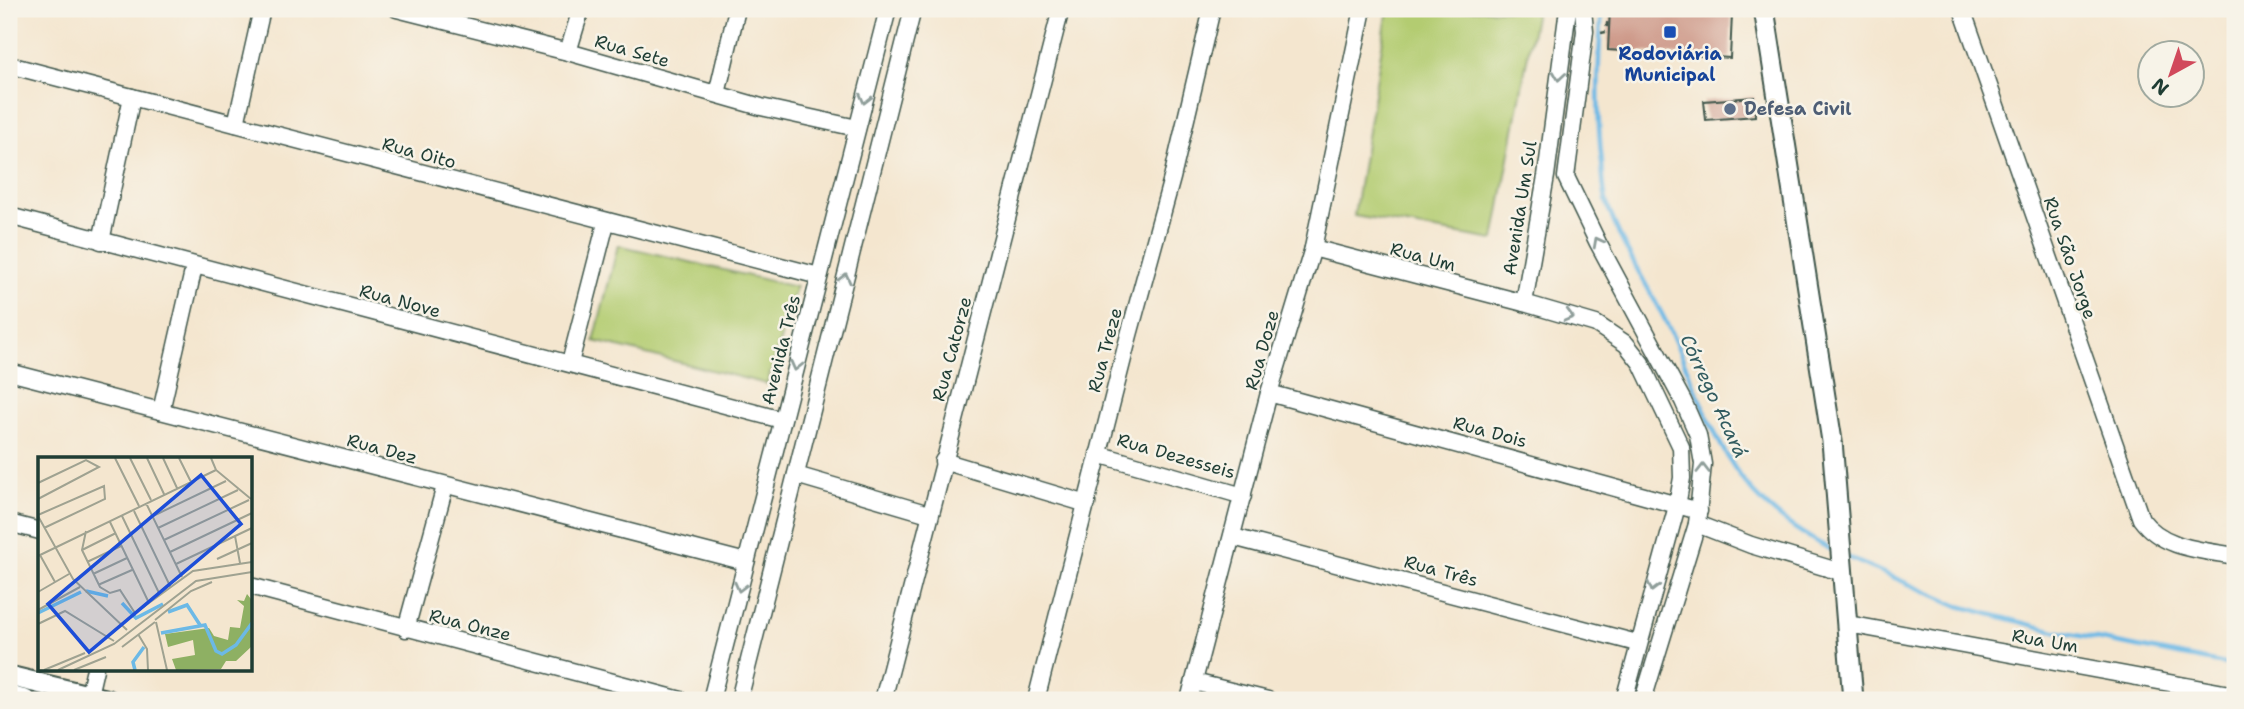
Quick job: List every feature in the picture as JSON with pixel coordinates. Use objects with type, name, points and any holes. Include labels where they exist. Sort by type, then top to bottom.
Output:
[{"type":"street","points":[[236,124],[262,9]]},
{"type":"street","name":"Rua Sete","points":[[397,9],[426,13],[761,107],[857,128]]},
{"type":"street","points":[[568,52],[581,9]]},
{"type":"street","points":[[717,94],[737,9]]},
{"type":"street","name":"Avenida Três","points":[[711,700],[888,9]]},
{"type":"street","points":[[739,700],[913,9]]},
{"type":"street","name":"Rua Catorze","points":[[883,700],[1061,9]]},
{"type":"street","name":"Rua Treze","points":[[1036,700],[1172,178],[1212,9]]},
{"type":"street","name":"Rua Doze","points":[[1189,700],[1269,393],[1313,247],[1363,9]]},
{"type":"street","name":"Avenida Um Sul","points":[[1524,303],[1546,176],[1568,9]]},
{"type":"street","points":[[1583,9],[1585,31],[1566,177],[1598,243],[1684,401],[1702,449],[1703,479],[1698,518],[1643,700]]},
{"type":"street","points":[[1764,9],[1832,441],[1853,700]]},
{"type":"street","name":"Rua São Jorge","points":[[1962,9],[2141,519],[2152,532],[2168,541],[2235,556]]},
{"type":"street","name":"Rua Oito","points":[[9,65],[606,223],[819,276]]},
{"type":"street","points":[[872,70],[897,73]]},
{"type":"street","points":[[101,241],[132,97]]},
{"type":"street","points":[[1546,176],[1566,177]]},
{"type":"street","points":[[835,213],[860,219]]},
{"type":"street","name":"Rua Nove","points":[[9,216],[194,267],[782,420]]},
{"type":"street","points":[[570,363],[606,223]]},
{"type":"street","name":"Rua Um","points":[[1313,247],[1524,303]]},
{"type":"street","points":[[161,411],[194,267]]},
{"type":"street","points":[[1524,303],[1596,324],[1617,337],[1641,363],[1677,435],[1683,458],[1677,506],[1637,643],[1624,700]]},
{"type":"street","points":[[805,331],[831,334]]},
{"type":"street","name":"Rua Dez","points":[[9,372],[746,562]]},
{"type":"street","name":"Rua Dois","points":[[1269,393],[1603,483],[1677,506],[1751,545],[1843,558]]},
{"type":"street","points":[[1664,410],[1684,401]]},
{"type":"street","name":"Rua Dezesseis","points":[[1098,454],[1243,496]]},
{"type":"street","points":[[943,461],[1087,504]]},
{"type":"street","points":[[796,475],[929,514]]},
{"type":"street","points":[[405,629],[445,486]]},
{"type":"street","points":[[759,512],[785,519]]},
{"type":"street","points":[[9,523],[38,530]]},
{"type":"street","name":"Rua Três","points":[[1233,537],[1637,643]]},
{"type":"street","points":[[1661,559],[1684,566]]},
{"type":"street","name":"Rua Onze","points":[[252,587],[681,700]]},
{"type":"street","name":"Rua Um","points":[[1848,624],[2235,695]]},
{"type":"street","points":[[724,646],[751,652]]},
{"type":"street","points":[[89,695],[95,670]]},
{"type":"street","points":[[9,677],[49,693],[89,695],[108,700]]},
{"type":"street","points":[[1194,682],[1268,700]]},
{"type":"street","points":[[9,696],[25,700]]},
{"type":"path","points":[[1602,33],[1606,32],[1609,9]]},
{"type":"green space","points":[[1388,9],[1536,10],[1494,240],[1354,216]]},
{"type":"green space","points":[[618,245],[796,287],[767,384],[594,341]]},
{"type":"building","name":"Rodoviária Municipal","points":[[1610,9],[1732,14],[1730,58],[1608,50]]},
{"type":"building","name":"Defesa Civil","points":[[1754,97],[1755,116],[1706,120],[1704,101]]},
{"type":"waterway","name":"Córrego Acará","points":[[1602,9],[1598,86],[1600,144],[1605,195],[1618,232],[1667,324],[1712,427],[1745,483],[1768,507],[1798,530],[1836,552]]},
{"type":"waterway","name":"Córrego Acará","points":[[1847,557],[1959,606],[2055,631],[2235,666]]},
{"type":"place","name":"Rodoviária Municipal","points":[[1670,32]]},
{"type":"place","name":"Defesa Civil","points":[[1730,109]]}]
